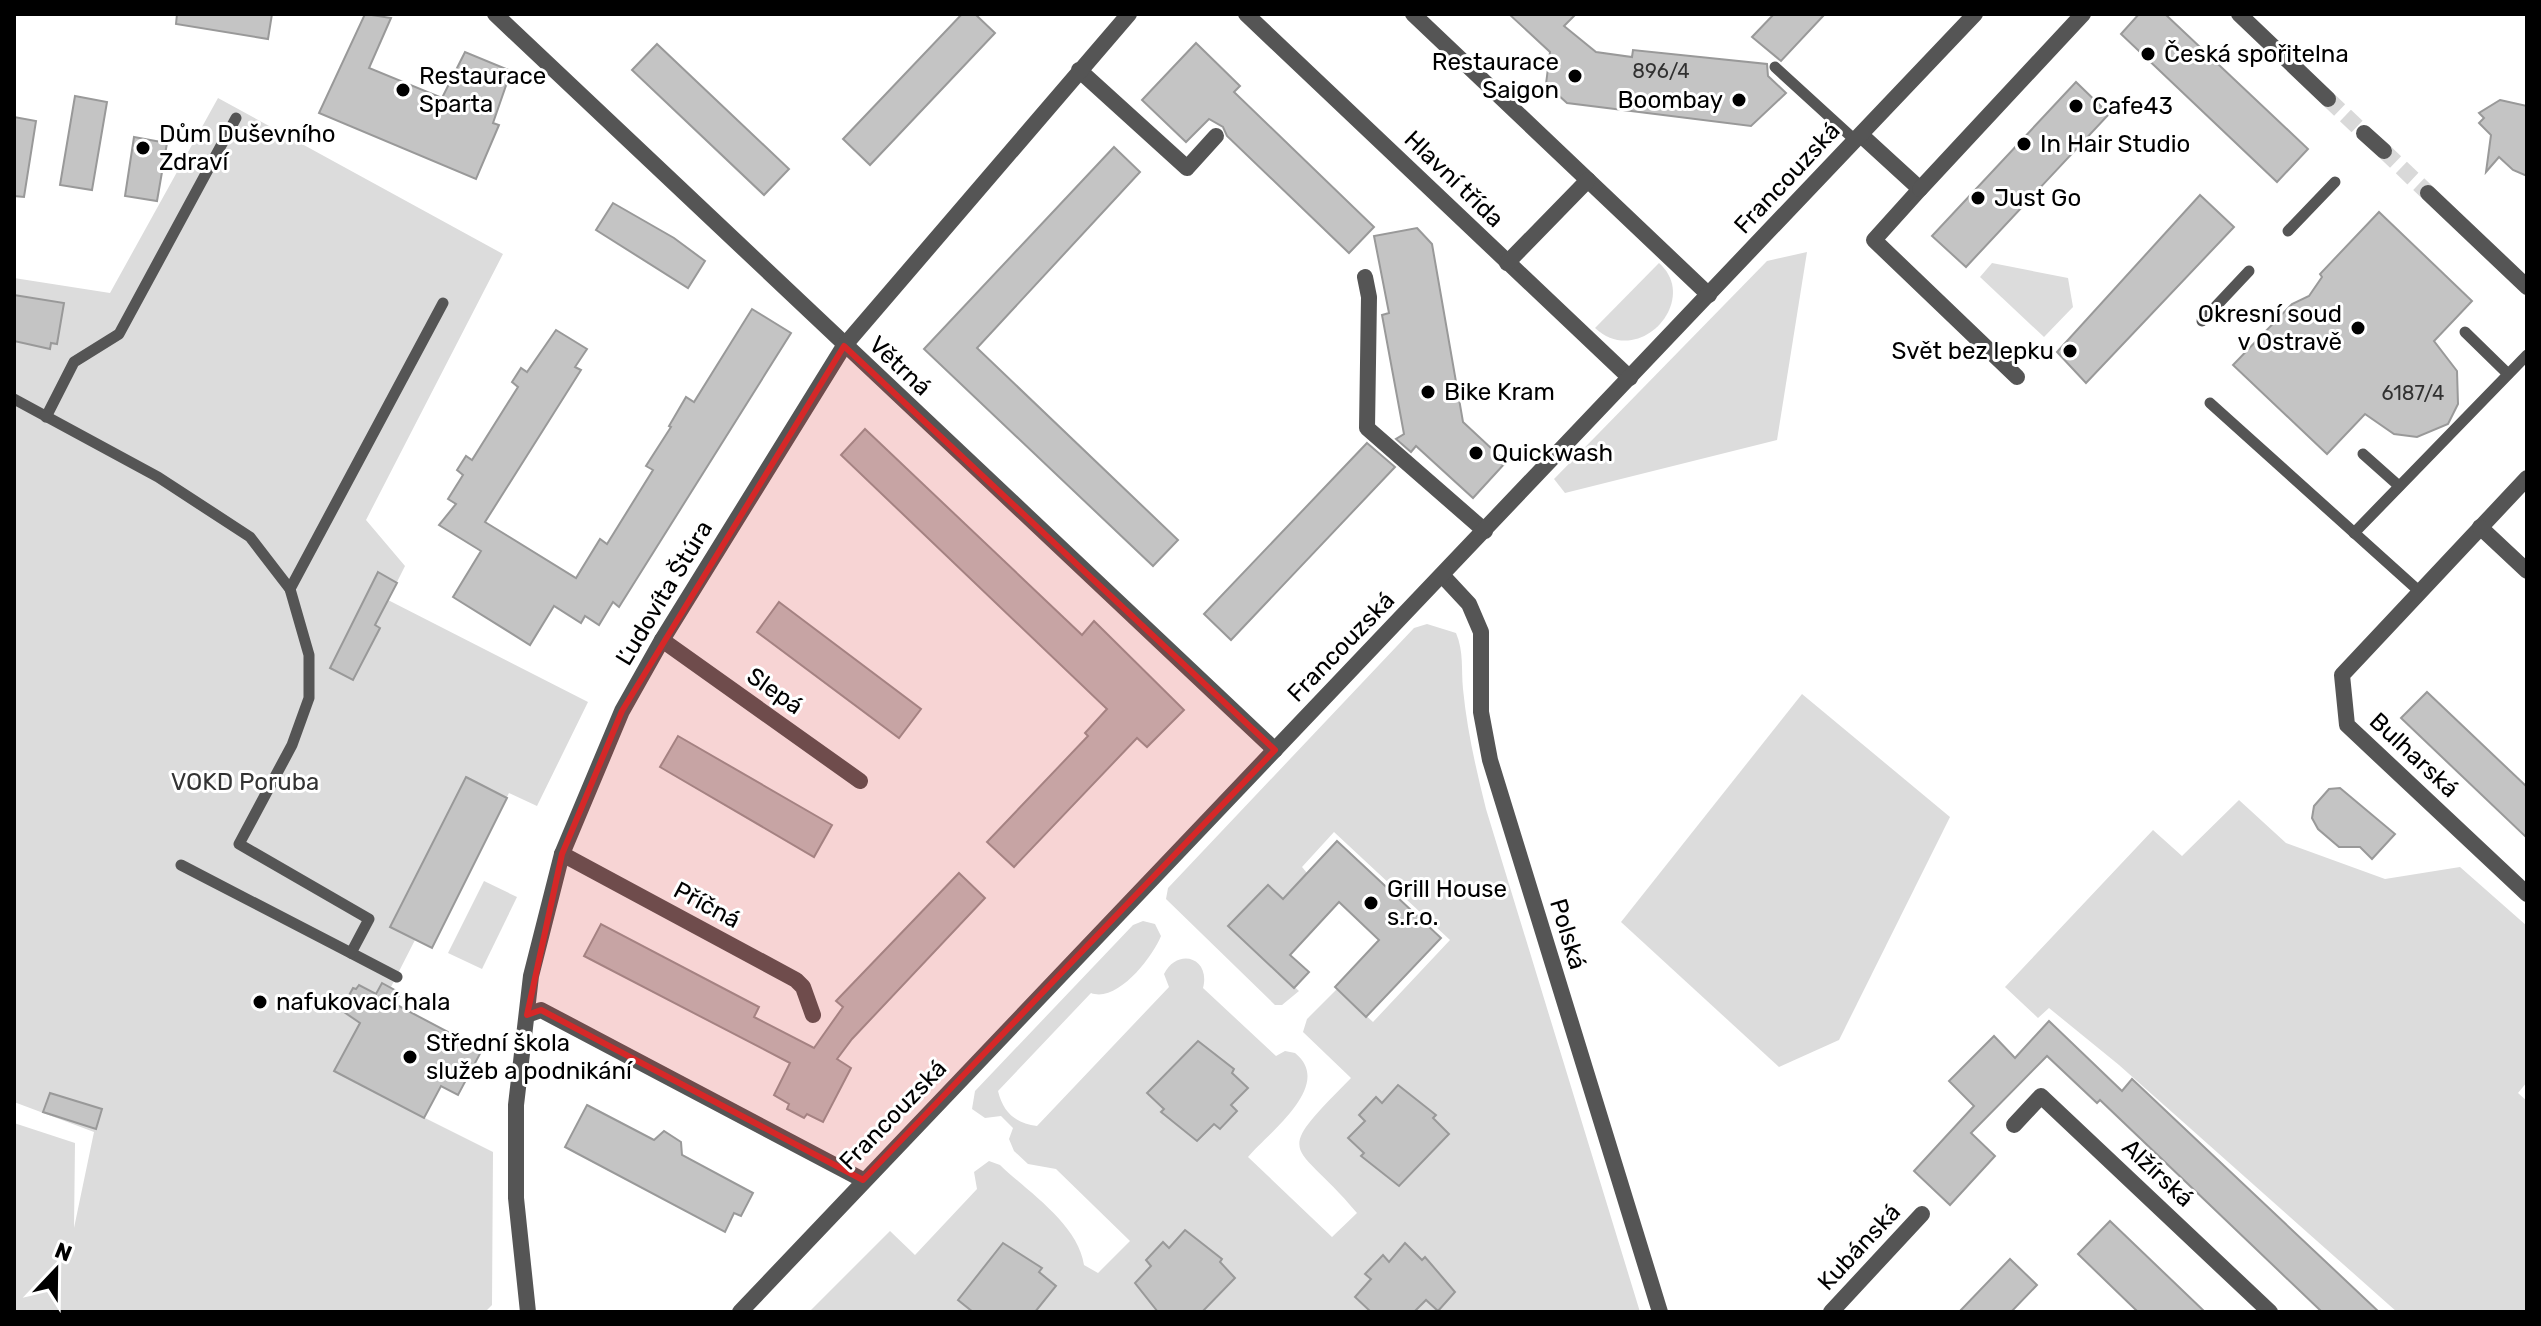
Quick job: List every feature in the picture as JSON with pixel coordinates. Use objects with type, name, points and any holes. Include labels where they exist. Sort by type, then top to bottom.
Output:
[{"type":"street","name":"Větrná","points":[[495,14],[1275,750]]},
{"type":"street","name":"Ľudovíta Štúra","points":[[528,1312],[516,1198],[516,1105],[527,1015],[543,919],[562,854],[622,711],[662,640],[844,346],[1129,14]]},
{"type":"street","name":"Hlavní třída","points":[[1246,14],[1630,378]]},
{"type":"street","points":[[1413,14],[1709,295]]},
{"type":"street","name":"Francouzská","points":[[740,1312],[1975,14]]},
{"type":"street","points":[[2017,377],[1874,240],[2083,14]]},
{"type":"street","points":[[2239,14],[2328,99]]},
{"type":"street","points":[[1079,70],[1187,168],[1216,136]]},
{"type":"street","points":[[1858,138],[1920,189]]},
{"type":"street","points":[[1507,263],[1588,180]]},
{"type":"street","points":[[2428,193],[2527,287]]},
{"type":"street","points":[[1365,277],[1369,297],[1367,428],[1485,531]]},
{"type":"street","name":"Bulharská","points":[[2527,478],[2342,675],[2347,725],[2527,894]]},
{"type":"street","points":[[2480,527],[2527,571]]},
{"type":"street","name":"Polská","points":[[1442,575],[1477,618],[1481,632],[1481,712],[1490,760],[1660,1312]]},
{"type":"street","name":"Slepá","points":[[662,640],[860,781]]},
{"type":"street","name":"Příčná","points":[[562,854],[796,980],[803,987],[813,1015]]},
{"type":"street","points":[[527,1015],[541,1010],[863,1180]]},
{"type":"street","name":"Alžírská","points":[[2014,1125],[2041,1096],[2270,1312]]},
{"type":"street","name":"Kubánská","points":[[1831,1312],[1922,1214]]},
{"type":"lane","points":[[1775,67],[1858,138]]},
{"type":"lane","points":[[46,417],[74,362],[119,334],[236,118]]},
{"type":"lane","points":[[2288,231],[2335,182]]},
{"type":"lane","points":[[2202,321],[2249,271]]},
{"type":"lane","points":[[290,589],[443,303]]},
{"type":"lane","points":[[2465,332],[2508,374]]},
{"type":"lane","points":[[2354,533],[2527,355]]},
{"type":"lane","points":[[14,399],[158,477],[250,537],[290,589],[309,655],[309,698],[292,745],[239,844],[369,919],[351,953]]},
{"type":"lane","points":[[2210,403],[2420,592]]},
{"type":"lane","points":[[2363,454],[2399,486]]},
{"type":"lane","points":[[181,865],[397,977]]},
{"type":"highlighted area","points":[[844,346],[1275,750],[863,1180],[541,1010],[527,1015],[562,854],[622,711]]},
{"type":"green space","name":"VOKD Poruba","points":[[218,98],[503,254],[366,520],[405,566],[388,600],[588,702],[537,806],[509,793],[431,947],[415,940],[391,987],[399,992],[394,1003],[481,1049],[474,1064],[440,1085],[423,1117],[493,1152],[492,1305],[485,1312],[14,1312],[14,1123],[75,1143],[74,1228],[94,1132],[14,1102],[14,278],[110,293]]},
{"type":"green space","points":[[1807,252],[1777,440],[1565,493],[1554,479],[1767,261]]},
{"type":"green space","points":[[1659,263],[1670,278],[1673,295],[1669,311],[1659,325],[1646,335],[1629,340],[1612,338],[1595,328]]},
{"type":"green space","points":[[1992,263],[2068,278],[2073,307],[2044,337],[1980,277]]},
{"type":"green space","points":[[1427,624],[1456,633],[1459,640],[1467,719],[1486,809],[1640,1312],[809,1312],[890,1231],[915,1255],[977,1189],[974,1172],[989,1161],[1000,1165],[1062,1222],[1080,1250],[1084,1265],[1098,1273],[1130,1241],[1056,1169],[1028,1164],[1014,1151],[1009,1139],[1013,1128],[1001,1116],[985,1118],[972,1109],[975,1091],[1133,925],[1143,921],[1155,924],[1161,936],[1150,956],[1122,985],[1101,994],[1091,993],[998,1091],[1007,1111],[1022,1122],[1037,1126],[1169,987],[1164,974],[1170,966],[1177,961],[1192,960],[1202,969],[1203,988],[1276,1056],[1285,1051],[1295,1053],[1305,1066],[1307,1079],[1303,1094],[1282,1122],[1248,1157],[1332,1237],[1357,1213],[1306,1159],[1300,1148],[1301,1137],[1309,1124],[1351,1078],[1303,1032],[1307,1019],[1337,989],[1373,1022],[1450,940],[1334,832],[1302,867],[1307,873],[1283,899],[1267,885],[1229,926],[1299,991],[1282,1005],[1275,1005],[1166,899],[1168,888],[1414,628]]},
{"type":"green space","points":[[1802,694],[1950,817],[1839,1040],[1779,1067],[1621,922]]},
{"type":"green space","points":[[2239,800],[2286,843],[2385,879],[2460,867],[2527,926],[2527,1082],[2518,1093],[2527,1101],[2527,1312],[2397,1312],[2119,1065],[2049,1008],[2038,1018],[2005,987],[2153,830],[2182,856]]},
{"type":"green space","points":[[484,881],[517,897],[482,969],[448,953]]},
{"type":"building","points":[[177,14],[272,14],[268,39],[176,24]]},
{"type":"building","points":[[365,14],[391,18],[369,68],[442,98],[465,52],[511,71],[493,123],[499,125],[476,179],[319,113]]},
{"type":"building","points":[[962,14],[975,14],[995,33],[870,165],[843,139]]},
{"type":"building","points":[[1509,14],[1576,14],[1564,26],[1596,52],[1632,57],[1633,50],[1767,64],[1768,76],[1786,93],[1751,126],[1567,103],[1546,84],[1550,52]]},
{"type":"building","points":[[1774,14],[1825,14],[1781,61],[1752,37]]},
{"type":"building","points":[[2139,14],[2165,14],[2308,149],[2277,182],[2121,34]]},
{"type":"building","points":[[1196,43],[1240,86],[1234,92],[1374,227],[1349,253],[1227,136],[1223,127],[1209,119],[1186,142],[1142,100]]},
{"type":"building","points":[[657,44],[789,169],[764,195],[632,70]]},
{"type":"building","points":[[2076,82],[2109,114],[1966,267],[1932,236]]},
{"type":"building","points":[[75,96],[107,102],[92,190],[60,185]]},
{"type":"building","points":[[2500,100],[2527,106],[2527,176],[2513,170],[2499,157],[2486,172],[2491,135],[2479,123],[2484,118],[2479,113]]},
{"type":"building","points":[[14,117],[36,121],[24,197],[14,196]]},
{"type":"building","points":[[134,137],[167,143],[157,201],[125,196]]},
{"type":"building","points":[[1114,147],[1140,172],[977,348],[1178,540],[1153,566],[924,349]]},
{"type":"building","points":[[2200,195],[2234,227],[2086,383],[2057,352]]},
{"type":"building","points":[[613,203],[674,238],[705,261],[688,288],[596,230]]},
{"type":"building","name":"Okresní soud v Ostravě","points":[[2379,212],[2472,301],[2434,341],[2457,371],[2458,404],[2448,424],[2417,437],[2394,434],[2365,414],[2327,454],[2233,365],[2292,304],[2309,296],[2322,277],[2320,274]]},
{"type":"building","points":[[1417,228],[1432,244],[1463,422],[1506,462],[1473,498],[1416,446],[1411,452],[1396,439],[1404,434],[1382,315],[1389,313],[1374,236]]},
{"type":"building","points":[[14,295],[64,303],[57,344],[51,343],[50,349],[14,341]]},
{"type":"building","points":[[752,309],[791,333],[619,607],[613,602],[599,625],[585,616],[581,623],[554,606],[530,645],[453,597],[481,551],[439,525],[456,504],[448,499],[463,475],[457,470],[466,456],[472,460],[518,387],[512,382],[521,368],[527,372],[556,330],[587,349],[575,367],[581,370],[485,522],[576,578],[600,539],[607,544],[653,470],[646,466],[686,397],[694,402]]},
{"type":"building","points":[[865,429],[1082,635],[1094,621],[1184,710],[1147,747],[1137,738],[1014,867],[987,842],[1088,736],[1085,733],[1107,709],[841,455]]},
{"type":"building","points":[[1367,443],[1395,467],[1231,640],[1204,614]]},
{"type":"building","points":[[378,572],[397,583],[375,625],[380,628],[353,680],[330,668]]},
{"type":"building","points":[[779,602],[921,709],[899,738],[757,632]]},
{"type":"building","points":[[2427,692],[2527,787],[2527,838],[2401,718]]},
{"type":"building","points":[[678,736],[832,825],[814,857],[660,767]]},
{"type":"building","points":[[466,777],[507,798],[432,948],[390,927]]},
{"type":"building","points":[[2340,788],[2395,834],[2372,859],[2360,847],[2339,847],[2318,829],[2312,818],[2314,806],[2329,789]]},
{"type":"building","points":[[1337,841],[1441,938],[1366,1017],[1335,987],[1379,940],[1339,902],[1290,955],[1309,972],[1294,988],[1228,926],[1268,885],[1283,899]]},
{"type":"building","points":[[959,873],[985,898],[852,1039],[837,1059],[851,1068],[823,1122],[807,1114],[804,1118],[787,1109],[789,1104],[774,1095],[790,1063],[584,956],[601,924],[759,1007],[754,1017],[814,1048],[843,1007],[836,1001]]},
{"type":"building","name":"Střední škola služeb a podnikání","points":[[382,983],[400,993],[395,1004],[482,1050],[458,1095],[441,1086],[424,1118],[334,1071],[360,1023],[341,1010],[353,988],[359,985],[376,994]]},
{"type":"building","points":[[2049,1021],[2122,1091],[2132,1079],[2379,1312],[2322,1312],[2100,1100],[2097,1103],[2047,1056],[1971,1133],[1995,1156],[1950,1205],[1914,1171],[1974,1106],[1949,1081],[1994,1036],[2015,1058]]},
{"type":"building","points":[[1198,1041],[1234,1069],[1232,1073],[1248,1088],[1231,1105],[1237,1111],[1220,1129],[1214,1124],[1197,1141],[1161,1112],[1164,1109],[1147,1093]]},
{"type":"building","points":[[1398,1085],[1436,1115],[1433,1118],[1449,1134],[1399,1186],[1361,1156],[1364,1153],[1348,1138],[1365,1121],[1359,1115],[1376,1097],[1382,1103]]},
{"type":"building","points":[[50,1093],[102,1109],[96,1129],[43,1112]]},
{"type":"building","name":"Střední škola služeb a podnikání","points":[[587,1105],[654,1140],[664,1131],[681,1142],[682,1155],[753,1193],[741,1216],[734,1213],[725,1232],[565,1147]]},
{"type":"building","points":[[2110,1221],[2205,1312],[2138,1312],[2078,1254]]},
{"type":"building","points":[[1185,1230],[1222,1259],[1220,1262],[1235,1278],[1202,1312],[1158,1312],[1135,1283],[1151,1266],[1146,1260],[1163,1242],[1169,1248]]},
{"type":"building","points":[[1003,1243],[1042,1268],[1039,1272],[1056,1286],[1035,1312],[973,1312],[958,1300]]},
{"type":"building","points":[[1405,1243],[1422,1260],[1425,1257],[1455,1292],[1438,1311],[1426,1300],[1414,1312],[1371,1312],[1355,1297],[1371,1279],[1365,1274],[1383,1255],[1389,1262]]},
{"type":"building","points":[[2010,1259],[2037,1285],[2011,1312],[1959,1312]]},
{"type":"tunnel","points":[[2328,99],[2364,133]]},
{"type":"tunnel","points":[[2384,151],[2428,193]]},
{"type":"place","name":"Česká spořitelna","points":[[2148,54]]},
{"type":"place","name":"Restaurace Saigon","points":[[1575,76]]},
{"type":"place","name":"Restaurace Sparta","points":[[403,90]]},
{"type":"place","name":"Boombay","points":[[1739,100]]},
{"type":"place","name":"Cafe43","points":[[2076,106]]},
{"type":"place","name":"In Hair Studio","points":[[2024,144]]},
{"type":"place","name":"Dům Duševního Zdraví","points":[[143,148]]},
{"type":"place","name":"Just Go","points":[[1978,198]]},
{"type":"place","name":"Okresní soud v Ostravě","points":[[2358,328]]},
{"type":"place","name":"Svět bez lepku","points":[[2070,351]]},
{"type":"place","name":"Bike Kram","points":[[1428,392]]},
{"type":"place","name":"Quickwash","points":[[1476,453]]},
{"type":"place","name":"Grill House s.r.o.","points":[[1371,903]]},
{"type":"place","name":"nafukovací hala","points":[[260,1002]]},
{"type":"place","name":"Střední škola služeb a podnikání","points":[[410,1057]]}]
